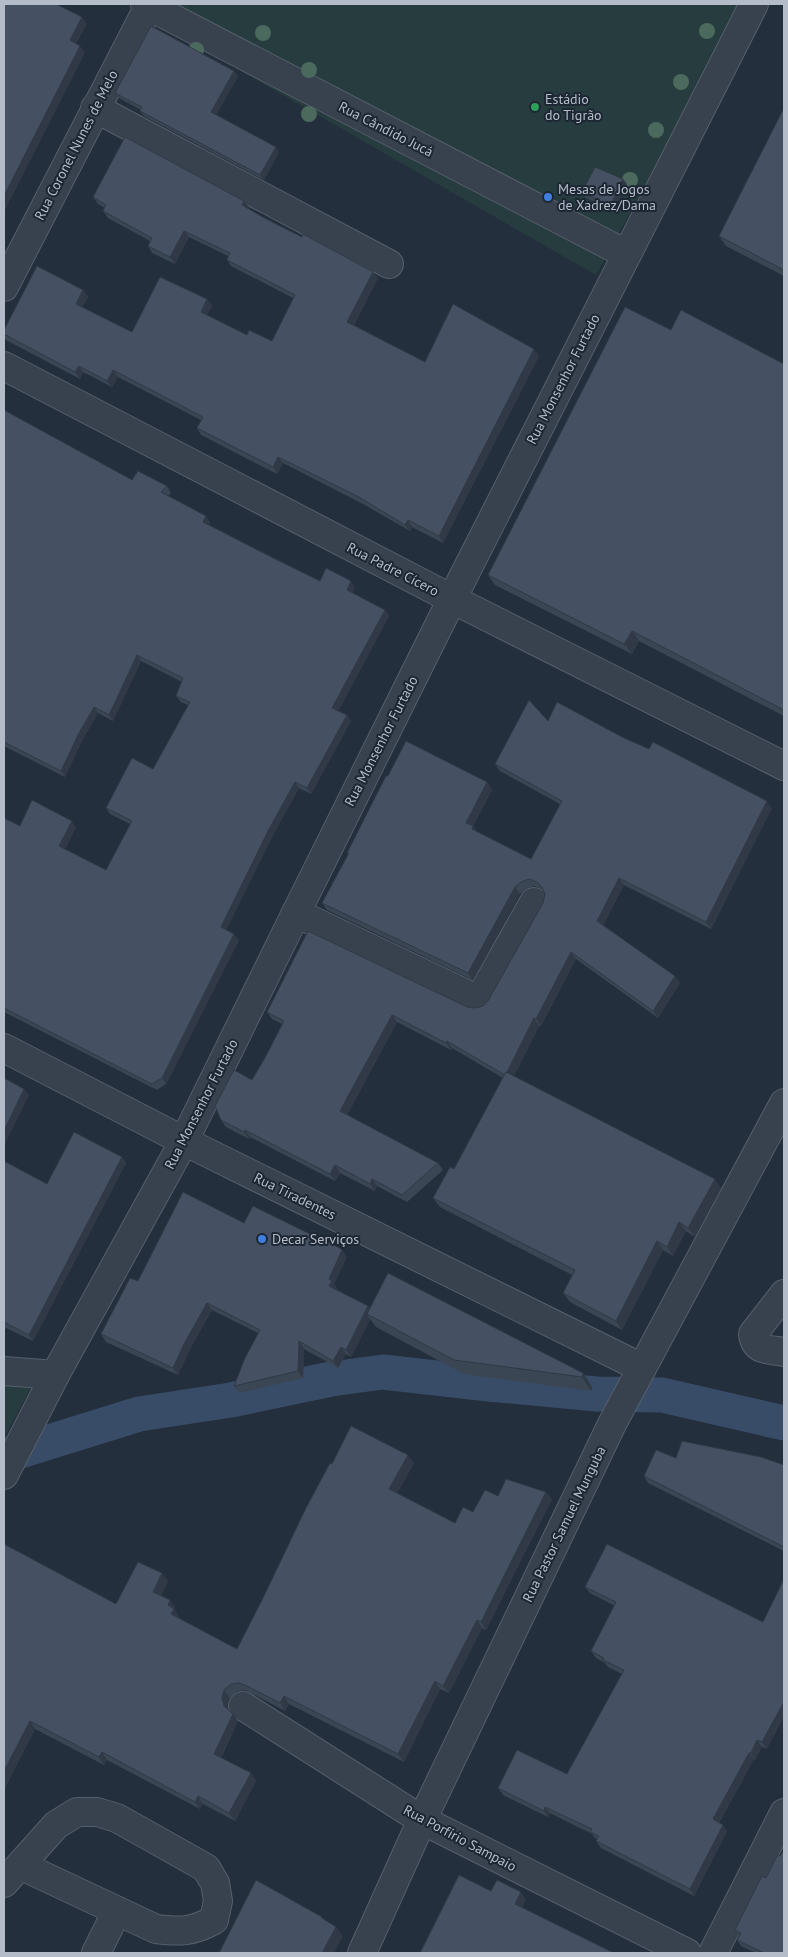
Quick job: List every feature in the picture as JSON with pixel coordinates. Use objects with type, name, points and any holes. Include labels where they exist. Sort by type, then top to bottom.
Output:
[{"type":"street","name":"Rua Cândido Jucá","points":[[148,4],[626,254]]},
{"type":"street","name":"Rua Coronel Nunes de Melo","points":[[4,287],[148,4]]},
{"type":"street","name":"Rua Monsenhor Furtado","points":[[4,1475],[24,1432],[184,1142],[452,600],[754,4]]},
{"type":"street","points":[[95,108],[389,264]]},
{"type":"street","name":"Rua Padre Cícero","points":[[4,366],[452,600],[784,766]]},
{"type":"street","points":[[296,913],[479,1000],[534,902]]},
{"type":"street","name":"Rua Tiradentes","points":[[4,1048],[638,1374]]},
{"type":"street","name":"Rua Pastor Samuel Munguba","points":[[362,1953],[422,1820],[612,1424],[784,1103]]},
{"type":"street","points":[[784,1294],[753,1334],[754,1342],[760,1348],[784,1352]]},
{"type":"street","points":[[4,1371],[55,1375]]},
{"type":"street","name":"Rua Porfírio Sampaio","points":[[243,1706],[422,1820],[688,1953]]},
{"type":"street","points":[[77,1812],[97,1812],[117,1818],[206,1868],[215,1883],[218,1901],[214,1920],[198,1929],[178,1932],[156,1929],[117,1911],[12,1874],[56,1825],[77,1812]]},
{"type":"street","points":[[713,1953],[784,1813]]},
{"type":"street","points":[[96,1953],[117,1911]]},
{"type":"green space","name":"Estádio do Tigrão","points":[[170,4],[745,4],[596,275],[159,24]]},
{"type":"green space","points":[[4,1380],[34,1382],[4,1438]]},
{"type":"building","points":[[4,4],[56,4],[82,17],[70,40],[80,46],[4,196]]},
{"type":"building","points":[[151,26],[234,71],[211,112],[276,147],[260,175],[140,111],[142,107],[115,93]]},
{"type":"building","points":[[784,108],[784,270],[719,236]]},
{"type":"building","points":[[125,137],[244,201],[242,205],[266,219],[302,237],[303,234],[373,272],[347,322],[425,362],[453,304],[534,349],[439,536],[408,520],[405,525],[359,497],[278,457],[273,467],[197,428],[203,417],[113,370],[107,381],[79,366],[75,372],[4,334],[4,330],[37,266],[83,290],[76,304],[132,332],[160,277],[207,299],[201,312],[247,335],[249,330],[272,341],[295,295],[227,260],[230,253],[184,231],[170,257],[148,246],[152,238],[103,211],[106,205],[93,197]]},
{"type":"building","points":[[595,167],[623,179],[610,206],[582,192]]},
{"type":"building","points":[[625,307],[671,330],[681,310],[784,364],[784,710],[632,631],[624,644],[488,575]]},
{"type":"building","points":[[4,410],[132,480],[138,471],[167,486],[161,492],[206,516],[203,522],[271,557],[320,581],[326,568],[351,581],[347,590],[385,610],[332,708],[347,715],[307,788],[295,782],[269,829],[221,927],[234,934],[162,1078],[152,1084],[4,1008],[4,818],[20,826],[32,800],[72,821],[59,846],[106,870],[132,821],[106,808],[132,758],[153,769],[190,702],[176,696],[183,678],[137,655],[109,715],[94,707],[61,771],[4,742]]},
{"type":"building","points":[[529,700],[548,721],[557,702],[622,737],[649,749],[653,742],[767,801],[706,922],[619,878],[597,921],[675,976],[653,1011],[571,952],[505,1075],[447,1041],[446,1043],[392,1015],[340,1111],[438,1163],[402,1195],[372,1179],[370,1184],[335,1165],[330,1174],[245,1130],[244,1132],[221,1120],[215,1106],[234,1070],[252,1080],[284,1021],[267,1012],[308,931],[467,1007],[483,1006],[488,1001],[543,903],[545,894],[537,882],[529,879],[515,887],[468,973],[322,903],[349,853],[347,853],[386,776],[388,776],[406,741],[487,782],[466,823],[473,826],[472,829],[531,859],[562,801],[495,764]]},
{"type":"building","points":[[506,1072],[715,1179],[688,1228],[679,1222],[667,1247],[657,1241],[616,1321],[563,1293],[575,1270],[433,1198],[450,1167],[454,1169]]},
{"type":"building","points":[[4,1078],[24,1089],[4,1131]]},
{"type":"building","points":[[74,1132],[122,1157],[29,1335],[4,1322],[4,1161],[47,1184]]},
{"type":"building","points":[[183,1192],[244,1223],[253,1206],[312,1235],[313,1233],[341,1249],[329,1279],[332,1281],[329,1286],[368,1306],[346,1350],[341,1347],[333,1361],[299,1341],[298,1371],[234,1386],[245,1358],[260,1330],[207,1303],[173,1368],[101,1334],[130,1278],[138,1281]]},
{"type":"building","points":[[388,1273],[583,1373],[582,1377],[454,1360],[367,1314]]},
{"type":"building","points":[[351,1426],[408,1455],[389,1489],[455,1523],[463,1507],[473,1512],[485,1490],[498,1496],[506,1479],[546,1492],[481,1622],[477,1620],[443,1686],[435,1681],[398,1754],[284,1696],[280,1703],[239,1683],[231,1684],[224,1690],[222,1698],[224,1706],[233,1714],[214,1754],[251,1773],[229,1813],[198,1796],[195,1802],[102,1752],[99,1757],[30,1721],[4,1771],[4,1544],[116,1604],[138,1562],[162,1573],[153,1592],[170,1600],[168,1605],[174,1609],[171,1614],[237,1649],[305,1510],[330,1463],[332,1464]]},
{"type":"building","points":[[682,1441],[761,1457],[784,1465],[784,1547],[644,1476],[656,1450],[676,1458]]},
{"type":"building","points":[[607,1544],[763,1622],[784,1579],[784,1702],[762,1742],[757,1740],[751,1753],[749,1753],[713,1819],[723,1825],[690,1889],[596,1841],[599,1836],[590,1832],[592,1829],[545,1807],[544,1811],[498,1788],[517,1750],[567,1774],[624,1670],[603,1660],[604,1658],[591,1651],[616,1602],[585,1587]]},
{"type":"building","points":[[784,1849],[784,1953],[764,1953],[737,1940],[741,1933],[735,1930],[762,1876],[766,1878],[777,1856],[781,1855]]},
{"type":"building","points":[[459,1875],[491,1891],[497,1880],[521,1892],[515,1904],[614,1953],[420,1953]]},
{"type":"building","points":[[256,1880],[322,1917],[336,1927],[322,1953],[219,1953]]},
{"type":"waterway","points":[[4,1456],[139,1414],[231,1400],[331,1379],[383,1372],[597,1394],[662,1395],[784,1423]]},
{"type":"place","name":"Estádio do Tigrão","points":[[535,107]]},
{"type":"place","name":"Mesas de Jogos de Xadrez/Dama","points":[[548,197]]},
{"type":"place","name":"Decar Serviços","points":[[262,1239]]}]
